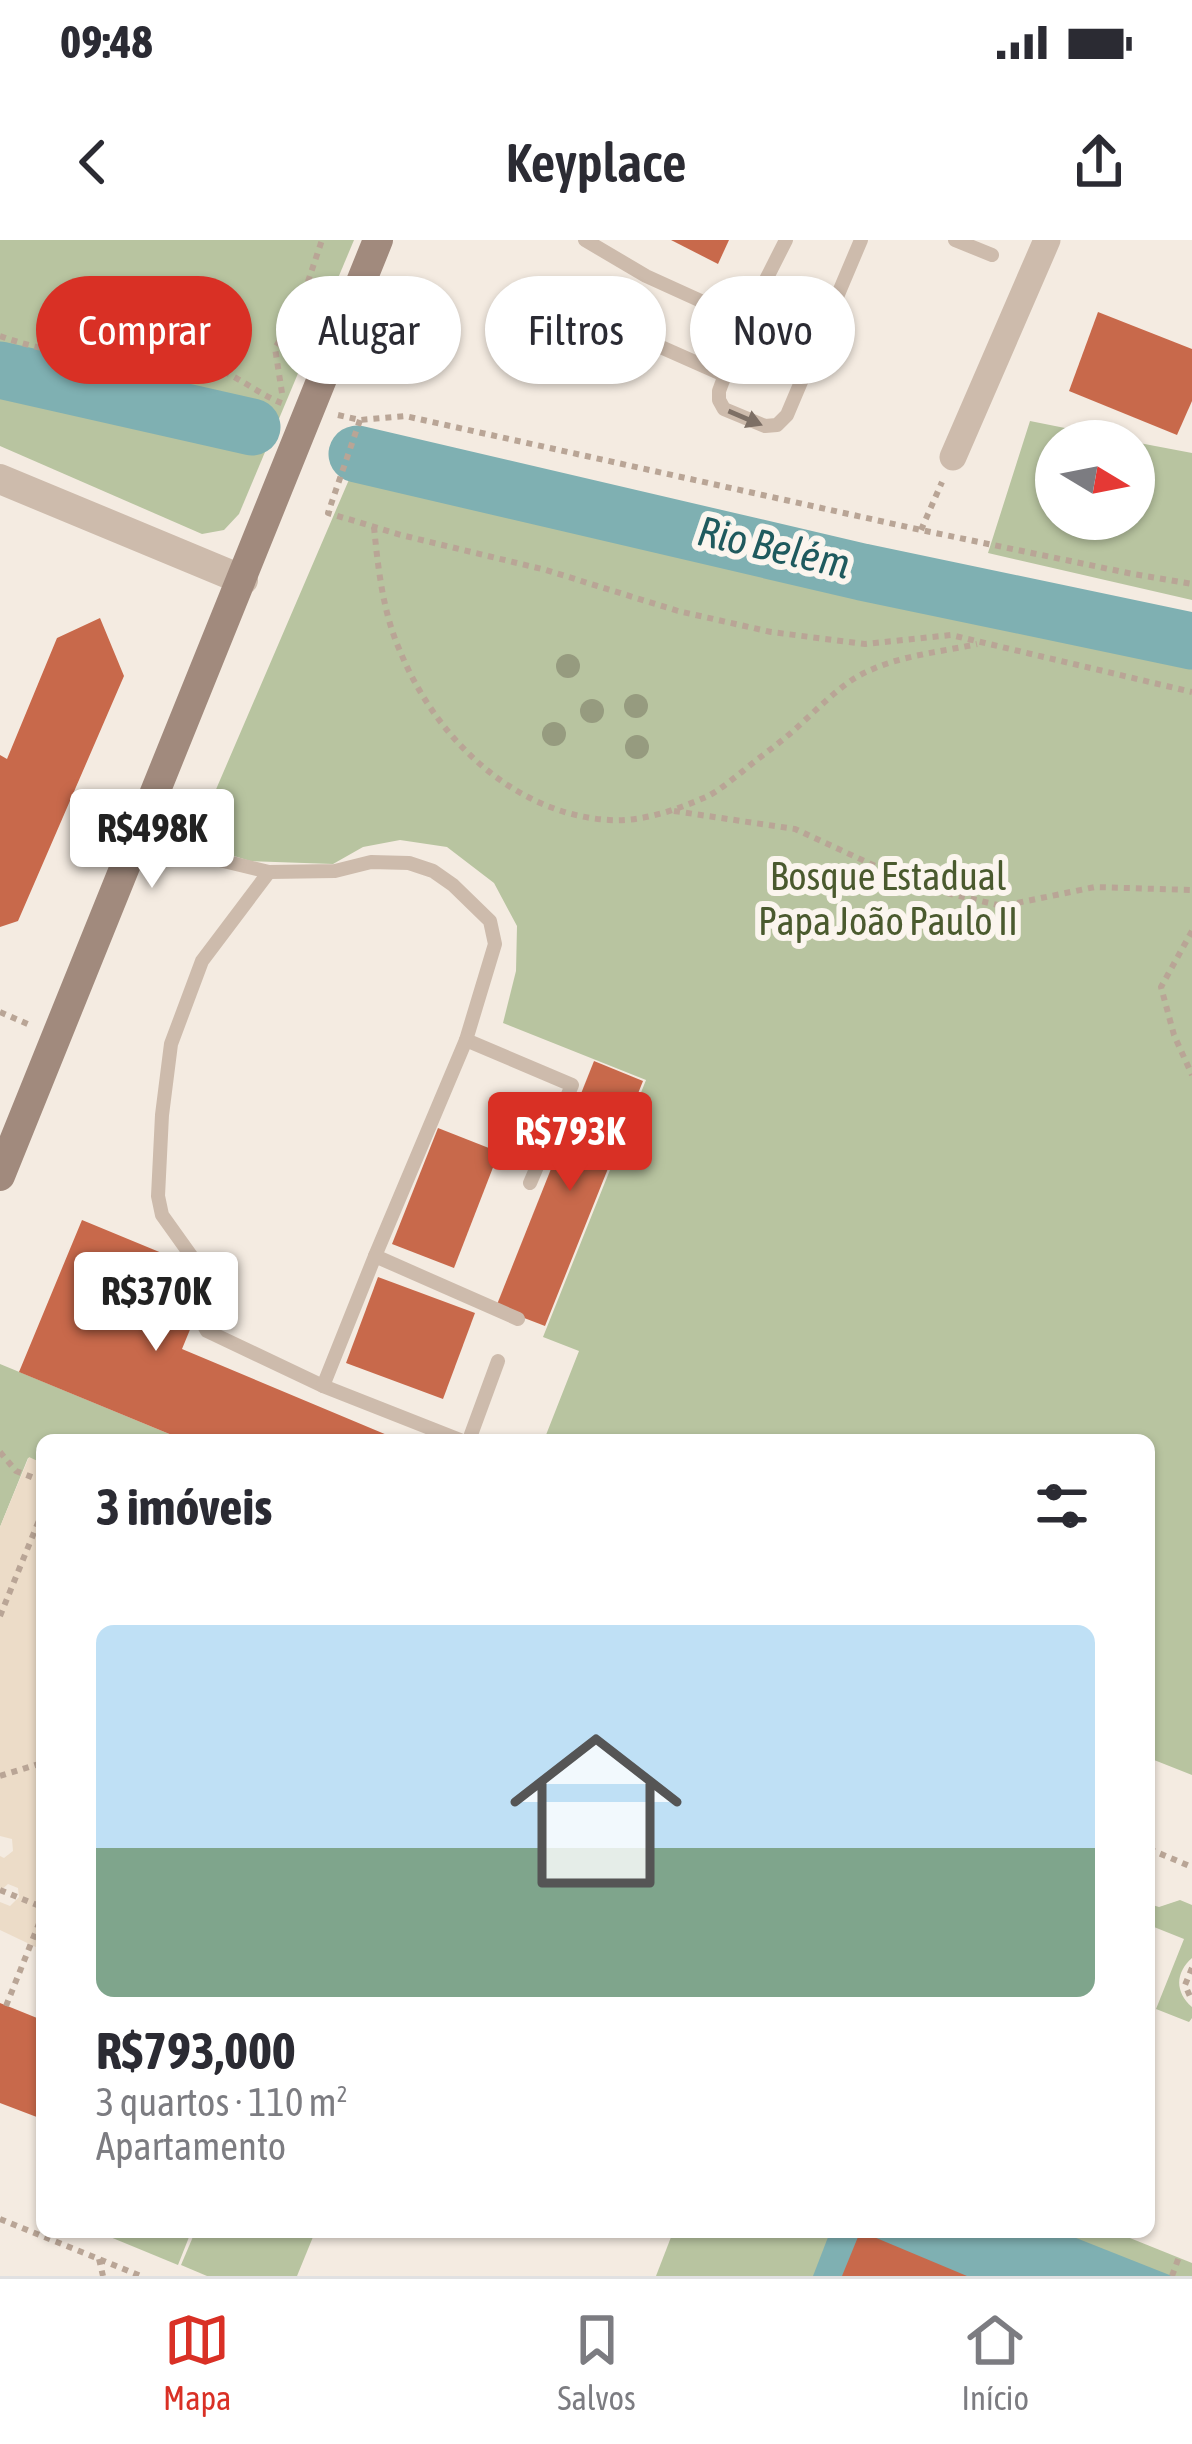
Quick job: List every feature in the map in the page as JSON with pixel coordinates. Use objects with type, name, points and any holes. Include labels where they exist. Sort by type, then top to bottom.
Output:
[{"type":"main road","points":[[0,1176],[378,240]]},
{"type":"street","points":[[953,457],[1047,240]]},
{"type":"street","points":[[0,479],[243,580]]},
{"type":"lane","points":[[585,240],[690,296]]},
{"type":"lane","points":[[768,276],[786,240]]},
{"type":"lane","points":[[846,276],[861,240]]},
{"type":"lane","points":[[955,240],[992,255]]},
{"type":"lane","points":[[721,384],[719,400],[724,409],[764,426],[787,416],[800,384]]},
{"type":"lane","points":[[137,840],[269,872],[334,872],[371,862],[409,863],[453,885],[490,921],[495,944],[466,1040],[323,1386]]},
{"type":"lane","points":[[269,872],[202,961],[171,1044],[162,1115],[158,1196],[162,1215],[192,1257],[192,1304],[207,1331],[323,1386],[449,1434]]},
{"type":"lane","points":[[466,1040],[572,1085],[530,1183]]},
{"type":"lane","points":[[374,1256],[518,1319]]},
{"type":"lane","points":[[468,1434],[499,1361]]},
{"type":"path","points":[[0,336],[33,347],[167,357],[209,366],[284,404],[275,348],[297,314],[322,240]]},
{"type":"path","points":[[1192,584],[921,530],[405,416],[360,420],[328,513],[546,570],[678,611],[771,632],[866,644],[951,635],[1192,692]]},
{"type":"path","points":[[921,530],[953,457]]},
{"type":"path","points":[[374,527],[382,588],[400,652],[450,736],[490,773],[531,800],[568,813],[610,820],[671,811],[712,794],[856,678],[897,659],[982,642]]},
{"type":"path","points":[[671,811],[795,829],[921,887],[1002,906],[1095,887],[1192,890]]},
{"type":"path","points":[[1192,931],[1161,987],[1174,1035],[1192,1075]]},
{"type":"path","points":[[0,1452],[16,1471],[36,1478]]},
{"type":"path","points":[[0,1616],[36,1528]]},
{"type":"path","points":[[0,1776],[36,1765]]},
{"type":"path","points":[[1155,1852],[1192,1867]]},
{"type":"path","points":[[0,1890],[36,1908]]},
{"type":"path","points":[[6,2006],[36,1927]]},
{"type":"path","points":[[1192,1968],[1185,1985],[1192,2001]]},
{"type":"path","points":[[0,2218],[36,2233]]},
{"type":"path","points":[[48,2238],[141,2276]]},
{"type":"path","points":[[1172,2276],[1180,2254]]},
{"type":"path","points":[[99,2259],[103,2276]]},
{"type":"green space","points":[[0,240],[354,240],[339,276],[276,276],[276,384],[294,384],[239,514],[224,530],[202,534],[0,446]]},
{"type":"green space","points":[[1030,421],[1035,422],[1035,540],[1155,540],[1155,446],[1192,453],[1192,600],[988,553]]},
{"type":"green space","name":"Bosque Estadual Papa João Paulo II","points":[[354,468],[1192,657],[1192,1775],[1155,1760],[1155,1434],[546,1434],[579,1351],[543,1337],[646,1080],[503,1023],[516,971],[517,926],[494,883],[447,847],[400,840],[363,847],[333,864],[250,861],[193,843]]},
{"type":"green space","points":[[0,1364],[169,1434],[36,1434],[36,1461],[28,1458],[0,1527]]},
{"type":"green space","points":[[1180,1900],[1192,1905],[1192,1958],[1179,1982],[1192,2007],[1189,2022],[1156,2009],[1184,1939],[1155,1927],[1155,1906]]},
{"type":"green space","points":[[113,2238],[189,2238],[178,2265]]},
{"type":"green space","points":[[192,2238],[313,2238],[297,2276],[207,2276],[181,2265]]},
{"type":"green space","points":[[671,2238],[1130,2238],[1192,2263],[1192,2276],[656,2276]]},
{"type":"shaded area","points":[[29,1457],[36,1460],[36,1947],[0,1930],[0,1902],[10,1906],[19,1897],[18,1888],[8,1884],[0,1891],[0,1856],[13,1851],[12,1839],[0,1836],[0,1527]]},
{"type":"water","points":[[828,2238],[1076,2238],[1172,2276],[813,2276]]},
{"type":"building","points":[[671,240],[729,240],[718,264]]},
{"type":"building","points":[[1098,312],[1192,349],[1192,401],[1177,435],[1155,426],[1155,420],[1140,420],[1069,391]]},
{"type":"building","points":[[100,618],[124,676],[18,921],[0,927],[0,755],[7,759],[57,638]]},
{"type":"building","points":[[594,1061],[643,1081],[545,1326],[496,1307]]},
{"type":"building","points":[[438,1128],[499,1152],[454,1268],[392,1244]]},
{"type":"building","points":[[82,1220],[186,1263],[169,1304],[196,1315],[182,1349],[385,1434],[169,1434],[19,1372]]},
{"type":"building","points":[[378,1277],[475,1313],[443,1399],[346,1363]]},
{"type":"building","points":[[0,2003],[36,2018],[36,2117],[0,2103]]},
{"type":"building","points":[[858,2238],[876,2238],[967,2276],[842,2276]]},
{"type":"waterway","name":"Rio Belém","points":[[0,370],[252,427]]},
{"type":"waterway","name":"Rio Belém","points":[[357,454],[862,572],[1192,641]]}]
